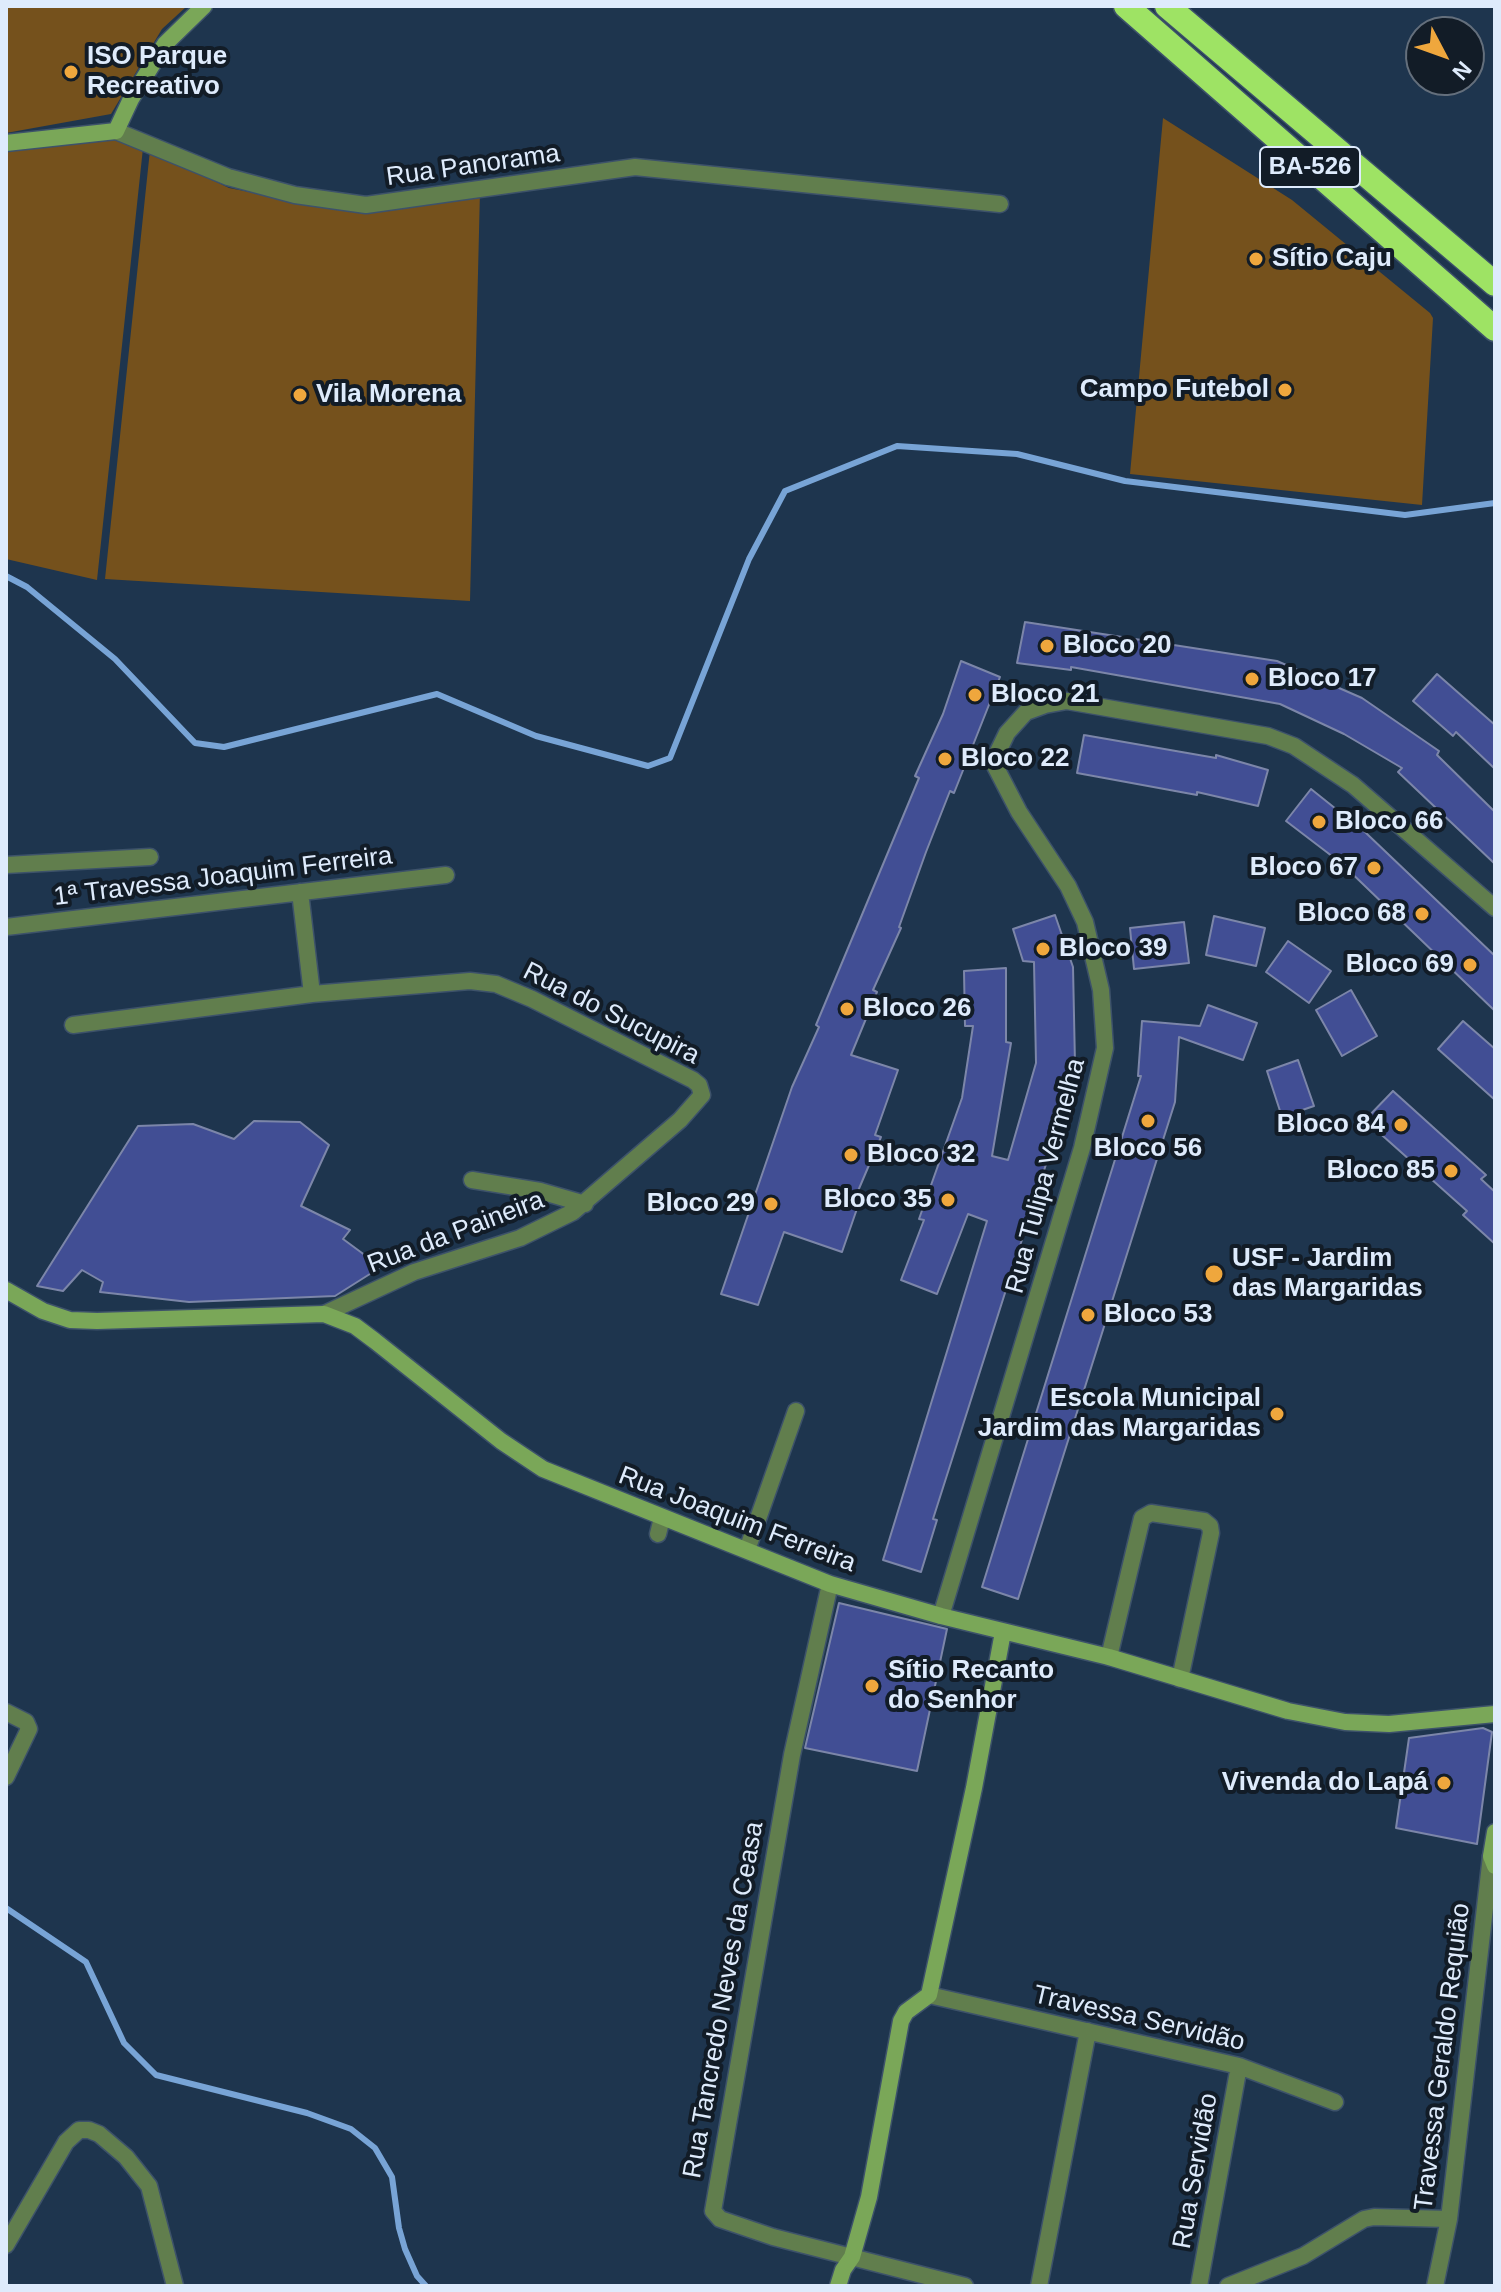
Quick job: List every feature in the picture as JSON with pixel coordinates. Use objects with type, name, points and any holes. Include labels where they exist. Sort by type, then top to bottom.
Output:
[{"type":"highway","name":"BA-526","points":[[1126,6],[1495,329]]},
{"type":"highway","name":"BA-526","points":[[1167,6],[1495,284]]},
{"type":"highway","points":[[1178,6],[1237,63]]},
{"type":"street","points":[[6,143],[116,131],[131,99],[165,44],[204,6]]},
{"type":"street","name":"Rua Panorama","points":[[116,131],[228,177],[295,195],[366,205],[635,167],[1000,204]]},
{"type":"street","name":"Rua Tulipa Vermelha","points":[[941,1616],[1082,1148],[1105,1048],[1101,990],[1085,922],[1068,886],[1019,812],[993,762],[1007,733],[1026,712],[1067,701],[1268,736],[1294,746],[1353,785],[1495,908]]},
{"type":"street","points":[[6,865],[150,857]]},
{"type":"street","name":"1ª Travessa Joaquim Ferreira","points":[[6,927],[446,875]]},
{"type":"street","points":[[300,892],[312,994]]},
{"type":"street","name":"Rua do Sucupira","points":[[73,1025],[312,994],[470,981],[496,984],[532,999],[693,1080],[702,1090]]},
{"type":"street","name":"Rua da Paineira","points":[[324,1314],[414,1272],[520,1238],[555,1222],[585,1204],[694,1107],[701,1099],[702,1090]]},
{"type":"street","points":[[472,1180],[540,1191],[585,1204]]},
{"type":"street","name":"Rua Joaquim Ferreira","points":[[6,1291],[43,1311],[70,1320],[324,1314],[355,1326],[523,1458],[660,1526],[747,1550],[830,1584],[941,1616],[1109,1657],[1288,1711],[1345,1722],[1389,1724],[1495,1714]]},
{"type":"street","points":[[747,1550],[796,1411]]},
{"type":"street","points":[[1109,1657],[1142,1518],[1151,1513],[1204,1521],[1210,1526],[1211,1533],[1180,1679]]},
{"type":"street","name":"Rua Tancredo Neves da Ceasa","points":[[830,1584],[792,1755],[712,2205],[714,2214],[720,2219],[773,2237],[965,2286]]},
{"type":"street","points":[[838,2286],[843,2270],[852,2257],[871,2184],[901,2021],[915,2003],[929,1995],[974,1788],[1003,1632]]},
{"type":"street","points":[[6,1712],[26,1722],[29,1729],[6,1777]]},
{"type":"street","name":"Travessa Geraldo Requião","points":[[1435,2286],[1449,2219],[1495,1832]]},
{"type":"street","name":"Travessa Servidão","points":[[929,1995],[1239,2066],[1335,2102]]},
{"type":"street","points":[[1039,2286],[1088,2031]]},
{"type":"street","name":"Rua Servidão","points":[[1199,2286],[1239,2066]]},
{"type":"street","points":[[6,2245],[66,2142],[79,2130],[89,2130],[99,2134],[141,2174],[156,2205],[175,2286]]},
{"type":"street","points":[[1228,2286],[1303,2256],[1364,2219],[1449,2219]]},
{"type":"shaded area","name":"ISO Parque Recreativo","points":[[6,6],[187,6],[162,29],[111,114],[6,133]]},
{"type":"shaded area","name":"Sítio Caju","points":[[1163,118],[1292,200],[1430,313],[1433,318],[1422,505],[1130,474]]},
{"type":"shaded area","points":[[116,131],[143,148],[97,580],[6,559],[6,151]]},
{"type":"shaded area","name":"Vila Morena","points":[[150,150],[229,188],[343,210],[407,205],[480,191],[470,601],[105,579]]},
{"type":"building","points":[[1025,622],[1277,661],[1362,698],[1439,751],[1437,755],[1495,812],[1495,864],[1398,772],[1402,768],[1344,734],[1280,704],[1071,667],[1071,670],[1017,663]]},
{"type":"building","points":[[961,661],[1000,677],[954,793],[950,791],[851,1055],[898,1070],[875,1135],[881,1137],[855,1198],[860,1200],[842,1252],[784,1232],[758,1305],[721,1294],[792,1087],[919,778],[915,776],[943,714]]},
{"type":"building","points":[[1437,674],[1495,725],[1495,769],[1456,732],[1453,736],[1413,701]]},
{"type":"building","points":[[1084,735],[1216,758],[1216,755],[1268,770],[1258,806],[1197,792],[1197,795],[1077,773]]},
{"type":"building","points":[[1311,789],[1366,833],[1495,956],[1495,1011],[1341,863],[1286,821]]},
{"type":"building","points":[[1055,915],[1073,967],[1075,1064],[933,1519],[937,1520],[921,1572],[883,1560],[987,1221],[968,1214],[937,1294],[901,1280],[924,1220],[919,1219],[962,1098],[973,1026],[965,1026],[964,971],[1006,968],[1006,1042],[1011,1043],[992,1156],[1008,1160],[1036,1063],[1034,962],[1023,961],[1013,929]]},
{"type":"building","points":[[1214,916],[1265,928],[1256,966],[1206,955]]},
{"type":"building","points":[[1184,922],[1189,963],[1134,969],[1130,928]]},
{"type":"building","points":[[1288,941],[1331,971],[1309,1003],[1266,972]]},
{"type":"building","points":[[1351,990],[1377,1036],[1342,1056],[1316,1010]]},
{"type":"building","points":[[1208,1005],[1257,1023],[1243,1060],[1179,1037],[1175,1102],[1018,1599],[982,1587],[1141,1076],[1138,1076],[1142,1021],[1200,1026]]},
{"type":"building","points":[[1463,1021],[1495,1049],[1495,1100],[1438,1049]]},
{"type":"building","points":[[1298,1060],[1314,1106],[1282,1117],[1267,1071]]},
{"type":"building","points":[[1393,1091],[1486,1175],[1481,1179],[1495,1192],[1495,1244],[1463,1215],[1467,1211],[1365,1120]]},
{"type":"building","points":[[254,1121],[300,1122],[329,1145],[301,1206],[350,1230],[343,1239],[381,1267],[335,1296],[189,1302],[100,1292],[103,1282],[82,1270],[63,1291],[37,1286],[138,1126],[193,1124],[234,1139]]},
{"type":"building","name":"Sítio Recanto do Senhor","points":[[839,1603],[947,1629],[917,1771],[805,1748]]},
{"type":"building","name":"Vivenda do Lapá","points":[[1483,1728],[1492,1732],[1477,1844],[1396,1828],[1409,1738]]},
{"type":"waterway","points":[[6,576],[27,587],[115,659],[195,743],[224,747],[437,694],[536,736],[648,766],[670,758],[749,559],[785,491],[897,446],[1017,454],[1125,481],[1405,515],[1495,503]]},
{"type":"waterway","points":[[6,1908],[86,1962],[124,2043],[156,2075],[307,2113],[351,2129],[375,2148],[392,2177],[405,2249],[417,2276],[426,2286]]},
{"type":"place","name":"ISO Parque Recreativo","points":[[71,72]]},
{"type":"place","name":"Sítio Caju","points":[[1256,259]]},
{"type":"place","name":"Campo Futebol","points":[[1285,390]]},
{"type":"place","name":"Vila Morena","points":[[300,395]]},
{"type":"place","name":"Bloco 20","points":[[1047,646]]},
{"type":"place","name":"Bloco 17","points":[[1252,679]]},
{"type":"place","name":"Bloco 21","points":[[975,695]]},
{"type":"place","name":"Bloco 22","points":[[945,759]]},
{"type":"place","name":"Bloco 66","points":[[1319,822]]},
{"type":"place","name":"Bloco 67","points":[[1374,868]]},
{"type":"place","name":"Bloco 68","points":[[1422,914]]},
{"type":"place","name":"Bloco 39","points":[[1043,949]]},
{"type":"place","name":"Bloco 69","points":[[1470,965]]},
{"type":"place","name":"Bloco 26","points":[[847,1009]]},
{"type":"place","name":"Bloco 56","points":[[1148,1121]]},
{"type":"place","name":"Bloco 84","points":[[1401,1125]]},
{"type":"place","name":"Bloco 32","points":[[851,1155]]},
{"type":"place","name":"Bloco 85","points":[[1451,1171]]},
{"type":"place","name":"Bloco 35","points":[[948,1200]]},
{"type":"place","name":"Bloco 29","points":[[771,1204]]},
{"type":"place","name":"USF - Jardim das Margaridas","points":[[1214,1274]]},
{"type":"place","name":"Bloco 53","points":[[1088,1315]]},
{"type":"place","name":"Escola Municipal Jardim das Margaridas","points":[[1277,1414]]},
{"type":"place","name":"Sítio Recanto do Senhor","points":[[872,1686]]},
{"type":"place","name":"Vivenda do Lapá","points":[[1444,1783]]}]
